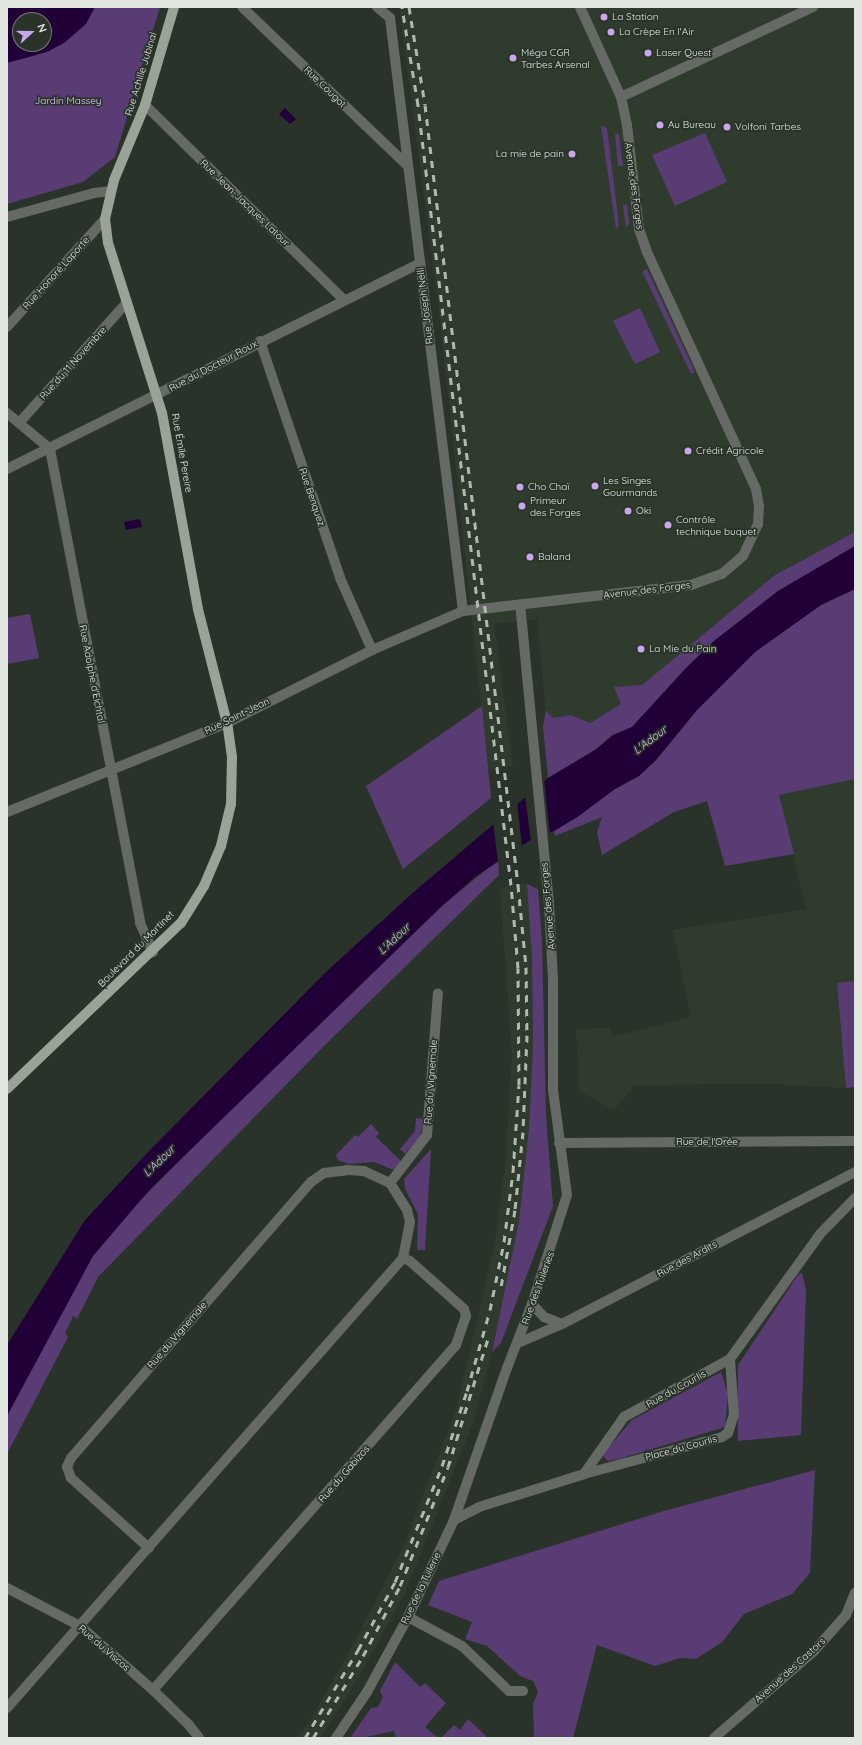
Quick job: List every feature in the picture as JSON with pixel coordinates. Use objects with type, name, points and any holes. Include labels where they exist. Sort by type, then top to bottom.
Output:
[{"type":"main road","name":"Rue Achille Jubinal","points":[[111,191],[145,105],[174,7]]},
{"type":"main road","name":"Rue Émile Pereire","points":[[111,191],[105,219],[108,243],[162,413],[198,609],[227,724]]},
{"type":"main road","name":"Boulevard du Martinet","points":[[7,1089],[153,952],[181,923],[194,904],[221,846],[231,804],[232,757],[227,724]]},
{"type":"street","name":"Rue Cougot","points":[[242,7],[408,166]]},
{"type":"street","name":"Rue Joseph Nelli","points":[[376,7],[390,18],[462,611]]},
{"type":"street","name":"Avenue des Forges","points":[[559,1143],[553,1090],[553,980],[546,875],[520,604],[651,591],[706,581],[734,567],[752,541],[758,524],[759,506],[756,489],[639,229],[627,125],[620,97],[580,7]]},
{"type":"street","points":[[620,97],[813,7]]},
{"type":"street","name":"Rue Jean-Jacques Latour","points":[[145,105],[344,300]]},
{"type":"street","points":[[7,217],[94,193],[111,191]]},
{"type":"street","name":"Rue Honoré Laporte","points":[[7,327],[105,219]]},
{"type":"street","name":"Rue du Docteur Roux","points":[[7,469],[157,396],[260,341],[420,263]]},
{"type":"street","name":"Rue du 11 Novembre","points":[[19,423],[127,302]]},
{"type":"street","name":"Rue Benquez","points":[[260,341],[340,578],[372,650]]},
{"type":"street","points":[[7,413],[50,449]]},
{"type":"street","name":"Rue Adolphe d'Eichtal","points":[[50,449],[140,923],[153,952]]},
{"type":"street","name":"Rue Saint-Jean","points":[[7,812],[227,724],[372,650],[462,611],[520,604]]},
{"type":"street","name":"Rue du Vignemale","points":[[149,1548],[71,1478],[67,1467],[71,1458],[312,1182],[324,1173],[347,1170],[364,1171],[390,1183],[427,1135],[438,993]]},
{"type":"street","name":"Rue de l'Orée","points":[[559,1143],[855,1141]]},
{"type":"street","name":"Rue des Tuileries","points":[[487,1429],[532,1304],[567,1194],[559,1143]]},
{"type":"street","name":"Rue des Ardits","points":[[518,1344],[562,1324],[855,1172]]},
{"type":"street","points":[[7,1708],[402,1258],[410,1222],[407,1210],[390,1183]]},
{"type":"street","name":"Rue du Courlis","points":[[584,1474],[624,1417],[730,1359],[820,1234],[855,1198]]},
{"type":"street","name":"Rue du Gabizos","points":[[153,1690],[456,1345],[466,1316],[464,1309],[410,1261],[402,1258]]},
{"type":"street","points":[[532,1304],[544,1317],[562,1324]]},
{"type":"street","name":"Place du Courlis","points":[[584,1474],[722,1437],[728,1433],[734,1416],[730,1359]]},
{"type":"street","name":"Rue de la Tuilerie","points":[[336,1738],[367,1692],[408,1617],[454,1520],[487,1429]]},
{"type":"street","points":[[454,1520],[479,1507],[584,1474]]},
{"type":"street","name":"Rue du Viscos","points":[[7,1588],[80,1626],[153,1690],[189,1725],[199,1738]]},
{"type":"street","name":"Avenue des Castors","points":[[714,1738],[814,1651],[846,1615],[855,1593]]},
{"type":"street","points":[[846,1615],[855,1622]]},
{"type":"street","points":[[408,1617],[462,1646],[509,1691],[523,1691]]},
{"type":"shaded area","points":[[399,7],[855,7],[855,532],[775,575],[642,685],[615,687],[622,704],[590,723],[571,715],[553,718],[546,710],[537,619],[494,624],[513,766],[488,769],[438,302]]},
{"type":"shaded area","points":[[855,779],[855,981],[837,984],[846,1088],[773,1084],[635,1085],[614,1110],[579,1091],[576,1029],[610,1028],[613,1037],[691,1017],[673,930],[806,909],[779,795]]},
{"type":"shaded area","points":[[527,884],[532,958],[533,1048],[529,1128],[519,1221],[492,1352],[473,1423],[405,1593],[359,1677],[321,1738],[297,1738],[309,1722],[353,1645],[405,1542],[456,1410],[494,1247],[505,1168],[512,1055],[500,887]]},
{"type":"green space","name":"Jardin Massey","points":[[7,7],[160,7],[115,157],[83,182],[7,204]]},
{"type":"green space","points":[[601,126],[607,128],[619,225],[616,229]]},
{"type":"green space","points":[[705,133],[727,182],[675,206],[652,155]]},
{"type":"green space","points":[[615,134],[619,134],[623,166],[618,166]]},
{"type":"green space","points":[[627,204],[629,224],[626,227],[623,205]]},
{"type":"green space","points":[[647,269],[695,372],[691,374],[642,271]]},
{"type":"green space","points":[[640,308],[660,352],[635,364],[613,321]]},
{"type":"green space","points":[[855,532],[855,546],[778,591],[714,641],[687,667],[632,727],[613,735],[595,750],[548,778],[543,727],[546,710],[553,718],[571,715],[590,723],[621,704],[614,687],[642,685],[775,575]]},
{"type":"green space","points":[[855,589],[855,779],[779,795],[794,854],[725,866],[707,801],[674,812],[602,855],[597,832],[602,817],[555,836],[554,831],[615,789],[639,776],[656,760],[697,710],[755,652],[821,605]]},
{"type":"green space","points":[[30,614],[39,658],[7,664],[7,618]]},
{"type":"green space","points":[[482,706],[491,798],[403,869],[366,786]]},
{"type":"green space","points":[[498,860],[499,875],[324,1046],[98,1277],[77,1319],[73,1316],[65,1333],[68,1337],[7,1454],[7,1416],[76,1284],[93,1256],[127,1214],[217,1123],[442,906]]},
{"type":"green space","points":[[527,884],[538,889],[542,941],[546,1116],[553,1206],[501,1343],[492,1352],[519,1221],[529,1128],[533,1048],[532,958]]},
{"type":"green space","points":[[855,981],[855,1087],[846,1088],[837,983]]},
{"type":"green space","points":[[416,1118],[424,1119],[420,1137],[405,1154],[400,1149],[415,1131]]},
{"type":"green space","points":[[371,1124],[379,1133],[376,1137],[401,1161],[394,1170],[374,1162],[349,1164],[338,1160],[336,1155],[355,1135],[358,1137]]},
{"type":"green space","points":[[431,1149],[425,1250],[417,1250],[418,1214],[405,1189],[404,1179]]},
{"type":"green space","points":[[802,1273],[806,1290],[801,1435],[738,1441],[738,1365],[798,1275]]},
{"type":"green space","points":[[721,1372],[728,1394],[725,1427],[619,1459],[608,1461],[602,1455],[632,1420]]},
{"type":"green space","points":[[815,1470],[810,1573],[792,1594],[744,1614],[722,1642],[696,1659],[680,1658],[655,1666],[597,1645],[573,1738],[534,1738],[533,1704],[538,1692],[533,1681],[520,1676],[487,1646],[465,1639],[472,1622],[428,1605],[439,1581],[664,1511]]},
{"type":"green space","points":[[395,1662],[420,1687],[425,1683],[446,1703],[425,1727],[438,1738],[396,1738],[394,1731],[362,1738],[350,1738],[371,1708],[378,1707],[383,1697],[380,1691]]},
{"type":"green space","points":[[468,1719],[488,1738],[441,1738],[454,1725],[460,1730]]},
{"type":"water","points":[[7,7],[95,7],[86,24],[64,43],[52,49],[52,12],[12,12],[12,52],[47,52],[7,63]]},
{"type":"water","points":[[285,108],[296,119],[290,124],[279,114]]},
{"type":"water","points":[[140,519],[142,527],[126,530],[124,522]]},
{"type":"water","name":"L'Adour","points":[[855,546],[855,589],[821,605],[755,652],[697,710],[656,760],[639,776],[615,789],[576,818],[554,831],[529,841],[475,877],[442,906],[151,1188],[93,1256],[7,1416],[7,1345],[85,1220],[150,1150],[328,970],[416,890],[548,778],[595,750],[613,735],[632,727],[687,667],[714,641],[778,591]]},
{"type":"pier","points":[[544,779],[550,835],[531,842],[525,795]]},
{"type":"pier","points":[[517,801],[522,847],[498,862],[493,821]]},
{"type":"railway","points":[[305,1738],[358,1650],[395,1582],[442,1466],[467,1391],[490,1310],[504,1242],[513,1172],[519,1085],[518,968],[511,885],[418,105],[402,7]]},
{"type":"railway","points":[[409,7],[425,105],[518,885],[526,967],[527,1035],[523,1132],[515,1210],[501,1287]]},
{"type":"railway","points":[[313,1738],[363,1656],[400,1586],[448,1467],[489,1335]]},
{"type":"place","name":"La Station","points":[[604,17]]},
{"type":"place","name":"La Crèpe En l'Air","points":[[611,32]]},
{"type":"place","name":"Laser Quest","points":[[648,53]]},
{"type":"place","name":"Méga CGR Tarbes Arsenal","points":[[513,58]]},
{"type":"place","name":"Au Bureau","points":[[660,125]]},
{"type":"place","name":"Volfoni Tarbes","points":[[727,127]]},
{"type":"place","name":"La mie de pain","points":[[572,154]]},
{"type":"place","name":"Crédit Agricole","points":[[688,451]]},
{"type":"place","name":"Les Singes Gourmands","points":[[595,486]]},
{"type":"place","name":"Cho Chaï","points":[[520,487]]},
{"type":"place","name":"Primeur des Forges","points":[[522,506]]},
{"type":"place","name":"Oki","points":[[628,511]]},
{"type":"place","name":"Contrôle technique buquet","points":[[668,525]]},
{"type":"place","name":"Baland","points":[[530,557]]},
{"type":"place","name":"La Mie du Pain","points":[[641,649]]}]
